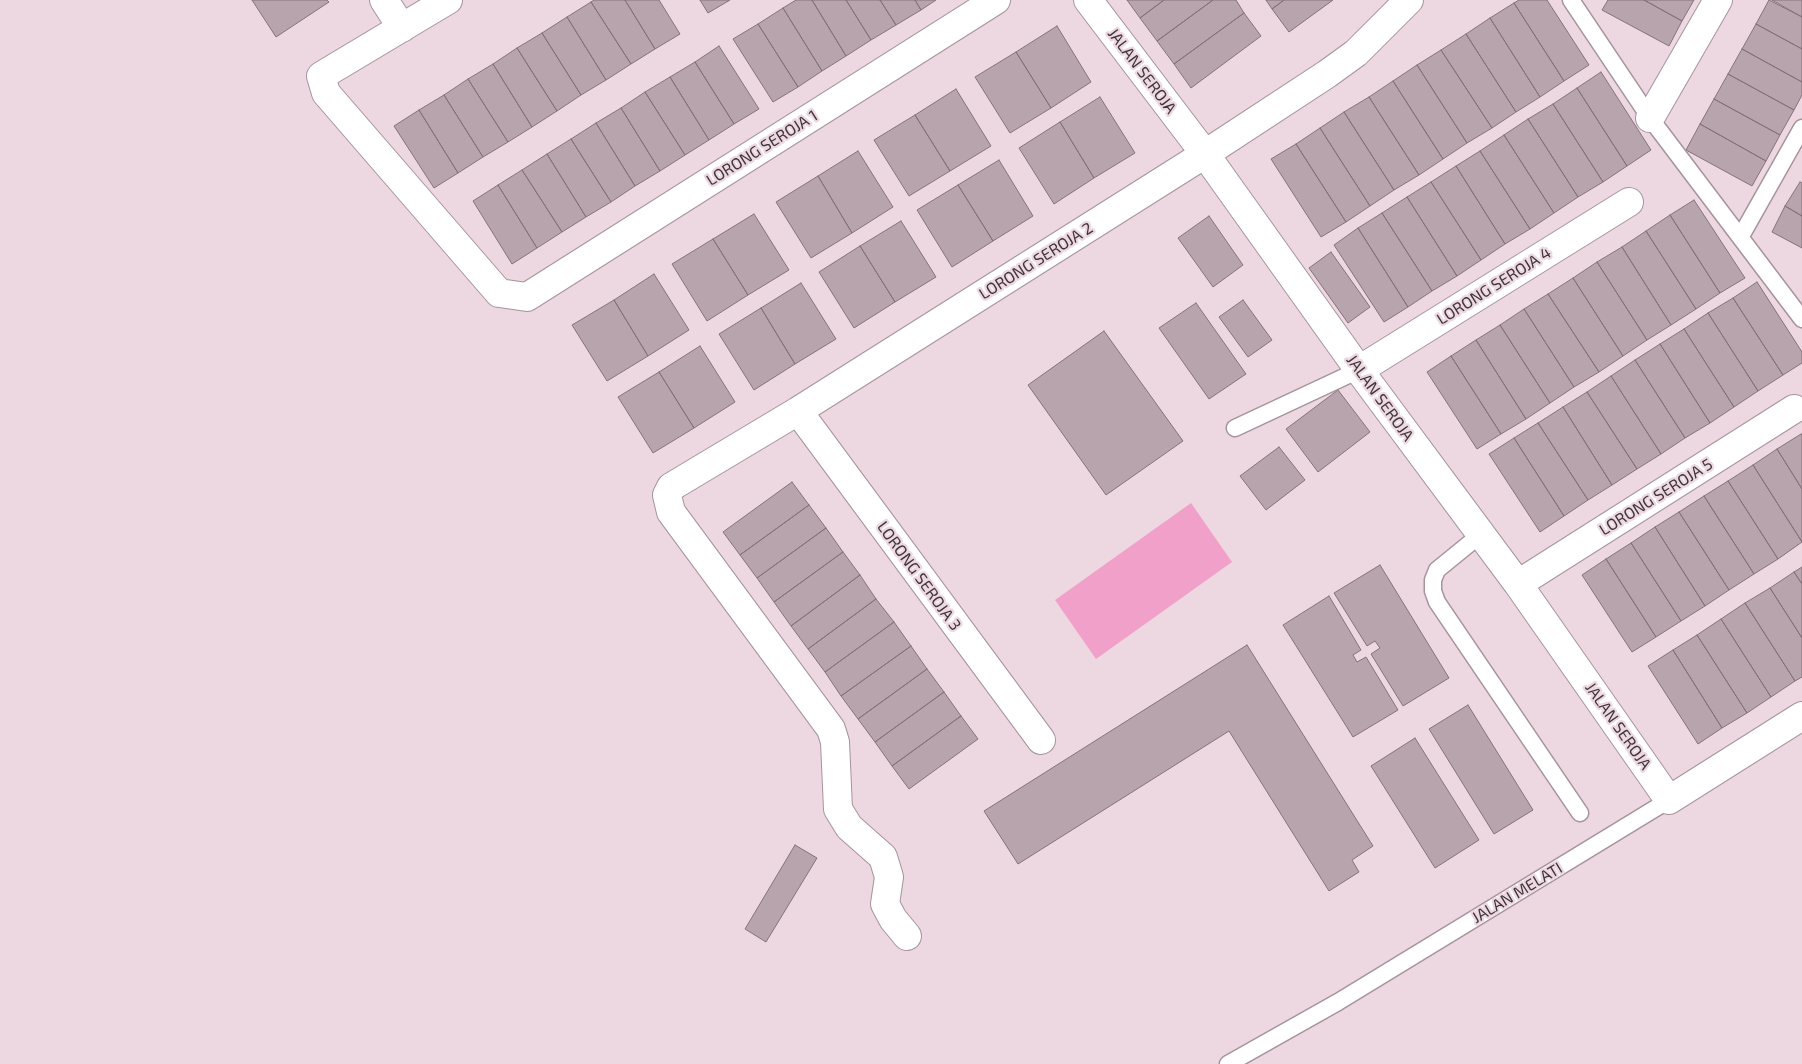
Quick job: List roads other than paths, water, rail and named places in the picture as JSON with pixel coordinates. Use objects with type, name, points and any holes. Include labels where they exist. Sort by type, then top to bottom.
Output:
[{"type":"street","points":[[384,0],[402,28],[448,0]]},
{"type":"street","name":"LORONG SEROJA 1","points":[[402,28],[321,76],[326,93],[499,293],[527,297],[996,0]]},
{"type":"street","name":"JALAN SEROJA","points":[[1088,0],[1205,154],[1359,370],[1518,584],[1669,800]]},
{"type":"street","name":"LORONG SEROJA 2","points":[[906,936],[893,920],[885,904],[889,877],[883,857],[849,827],[838,809],[834,742],[831,729],[671,512],[668,496],[671,487],[677,481],[798,411],[1205,154],[1356,52],[1409,0]]},
{"type":"street","points":[[1650,118],[1718,0]]},
{"type":"street","name":"LORONG SEROJA 4","points":[[1359,370],[1629,202]]},
{"type":"street","name":"LORONG SEROJA 5","points":[[1518,584],[1794,409]]},
{"type":"street","name":"LORONG SEROJA 3","points":[[798,411],[1041,740]]},
{"type":"street","name":"JALAN MELATI","points":[[1669,800],[1802,716]]},
{"type":"lane","points":[[1576,2],[1650,118],[1802,319]]},
{"type":"lane","points":[[1741,236],[1802,128]]},
{"type":"lane","points":[[1235,428],[1359,370]]},
{"type":"lane","points":[[1480,535],[1437,570],[1432,580],[1433,591],[1437,602],[1580,813]]},
{"type":"lane","name":"JALAN MELATI","points":[[1228,1064],[1338,1002],[1669,800]]}]
